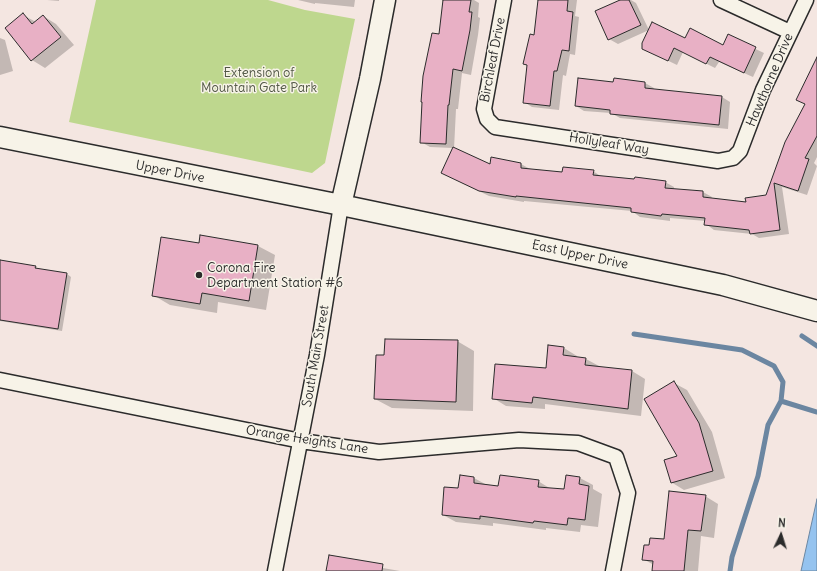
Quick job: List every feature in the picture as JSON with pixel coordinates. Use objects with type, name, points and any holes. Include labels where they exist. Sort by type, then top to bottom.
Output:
[{"type":"main road","name":"South Main Street","points":[[341,205],[370,79],[385,0]]},
{"type":"main road","name":"Upper Drive","points":[[0,137],[341,205]]},
{"type":"main road","name":"East Upper Drive","points":[[341,205],[723,285],[817,312]]},
{"type":"street","name":"Birchleaf Drive","points":[[487,119],[484,109],[504,0]]},
{"type":"street","points":[[721,0],[790,32]]},
{"type":"street","name":"Hawthorne Drive","points":[[733,158],[740,151],[763,90],[806,0]]},
{"type":"street","name":"Hollyleaf Way","points":[[487,119],[495,127],[718,161],[733,158]]},
{"type":"street","name":"South Main Street","points":[[275,571],[317,355],[341,205]]},
{"type":"street","name":"Orange Heights Lane","points":[[0,380],[301,441],[379,452],[519,440],[578,443],[616,457],[628,493],[613,571]]},
{"type":"green space","name":"Extension of Mountain Gate Park","points":[[96,0],[268,0],[305,10],[355,19],[325,163],[312,173],[69,122]]},
{"type":"water","points":[[817,499],[817,571],[801,571]]},
{"type":"building","points":[[443,0],[471,0],[469,12],[472,12],[470,30],[462,71],[453,69],[448,105],[446,144],[420,143],[423,76],[432,33],[439,34]]},
{"type":"building","points":[[538,0],[568,0],[567,11],[573,12],[569,51],[562,50],[557,71],[554,71],[550,106],[523,103],[527,65],[523,64],[530,34],[534,35]]},
{"type":"building","points":[[620,0],[629,0],[641,25],[608,40],[595,11]]},
{"type":"building","points":[[23,13],[32,24],[43,15],[61,37],[31,61],[5,28]]},
{"type":"building","points":[[652,22],[685,38],[690,28],[723,45],[728,34],[756,47],[744,73],[710,57],[706,64],[674,48],[668,61],[642,49],[642,43]]},
{"type":"building","points":[[817,57],[817,136],[805,158],[809,159],[798,191],[774,183],[780,230],[750,234],[749,230],[704,225],[705,218],[662,214],[661,216],[631,212],[631,208],[516,197],[479,191],[441,173],[453,147],[490,164],[491,157],[521,163],[521,168],[562,172],[563,167],[594,170],[593,175],[634,179],[635,177],[666,181],[665,188],[703,191],[703,197],[746,202],[745,198],[766,195],[785,142],[805,104],[796,100]]},
{"type":"building","points":[[578,78],[613,82],[614,78],[645,82],[645,88],[722,96],[719,125],[610,114],[610,110],[575,106]]},
{"type":"building","points":[[200,235],[258,245],[249,301],[202,293],[200,304],[152,296],[161,237],[199,243]]},
{"type":"building","points":[[0,260],[67,273],[58,329],[0,320]]},
{"type":"building","points":[[385,339],[458,340],[456,402],[374,399],[376,355],[384,355]]},
{"type":"building","points":[[548,345],[564,347],[563,355],[586,358],[585,365],[632,370],[628,409],[533,397],[532,403],[492,399],[495,364],[546,368]]},
{"type":"building","points":[[674,381],[699,423],[713,471],[671,483],[664,460],[677,456],[644,399]]},
{"type":"building","points":[[460,475],[474,477],[474,483],[498,486],[500,475],[539,480],[538,487],[564,489],[566,475],[580,477],[579,484],[589,486],[585,520],[568,518],[567,525],[534,521],[533,523],[480,516],[480,519],[442,515],[444,487],[458,488]]},
{"type":"building","points":[[669,491],[706,495],[701,531],[688,530],[684,571],[652,571],[653,561],[642,560],[644,545],[649,545],[650,538],[664,539]]},
{"type":"building","points":[[329,555],[383,564],[382,571],[326,571]]},
{"type":"waterway","points":[[634,334],[742,350],[774,366],[783,382],[781,401],[817,412]]},
{"type":"waterway","points":[[802,336],[817,346]]},
{"type":"waterway","points":[[730,571],[732,557],[758,476],[768,425],[781,401]]},
{"type":"place","name":"Corona Fire Department Station #6","points":[[199,275]]}]
